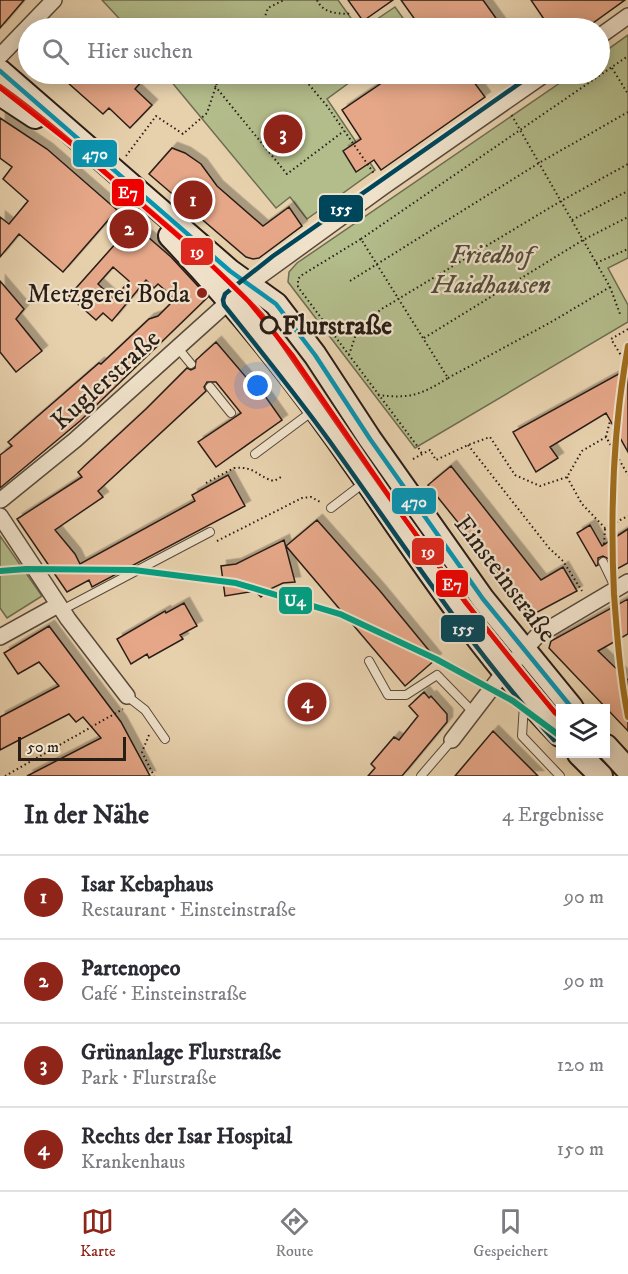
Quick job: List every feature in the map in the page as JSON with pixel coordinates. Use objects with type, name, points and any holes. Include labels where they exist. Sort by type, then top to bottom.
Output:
[{"type":"main road","name":"Einsteinstraße","points":[[0,71],[230,271],[240,292],[314,410],[367,481],[459,622],[556,730]]},
{"type":"main road","name":"Einsteinstraße","points":[[0,94],[40,121],[240,292],[270,298],[294,325],[451,555],[569,704]]},
{"type":"main road","points":[[610,750],[628,770]]},
{"type":"main road","points":[[584,758],[601,776]]},
{"type":"street","points":[[37,18],[54,0]]},
{"type":"street","points":[[610,29],[628,16]]},
{"type":"street","points":[[0,56],[18,37]]},
{"type":"street","points":[[240,292],[383,187],[530,84]]},
{"type":"street","name":"Kuglerstraße","points":[[1,500],[75,440],[240,292]]},
{"type":"street","points":[[0,516],[60,608],[126,702]]},
{"type":"street","points":[[452,741],[523,649],[549,627],[622,586]]},
{"type":"street","points":[[0,637],[60,608]]},
{"type":"lane","points":[[177,347],[191,364]]},
{"type":"lane","points":[[210,387],[231,413]]},
{"type":"lane","points":[[255,454],[314,410]]},
{"type":"lane","points":[[331,508],[367,481]]},
{"type":"lane","points":[[60,608],[210,532]]},
{"type":"lane","points":[[603,562],[622,586]]},
{"type":"lane","points":[[369,662],[388,695],[406,694],[437,675],[473,712]]},
{"type":"lane","points":[[522,693],[525,710],[522,736],[560,776]]},
{"type":"lane","points":[[126,702],[145,710],[165,739]]},
{"type":"lane","points":[[421,776],[452,741]]},
{"type":"path","points":[[265,18],[268,8],[284,0]]},
{"type":"path","points":[[317,0],[320,7],[325,10],[348,14],[350,11]]},
{"type":"path","points":[[628,56],[612,67],[628,94]]},
{"type":"path","points":[[308,84],[327,106],[383,187]]},
{"type":"path","points":[[422,454],[297,283],[302,276],[587,84]]},
{"type":"path","points":[[117,172],[156,116],[183,134],[207,113],[215,86]]},
{"type":"path","points":[[215,86],[287,174],[344,131]]},
{"type":"path","points":[[504,102],[610,287],[620,314]]},
{"type":"path","points":[[350,281],[539,163],[628,112]]},
{"type":"path","points":[[349,355],[356,334],[380,310],[561,201],[628,164]]},
{"type":"path","points":[[572,220],[628,191]]},
{"type":"path","points":[[424,338],[583,240],[628,217]]},
{"type":"path","points":[[360,239],[378,264],[448,378]]},
{"type":"path","points":[[596,263],[628,249]]},
{"type":"path","points":[[378,395],[400,398],[418,394],[553,321],[610,287]]},
{"type":"path","points":[[628,328],[611,339],[621,357],[628,353]]},
{"type":"path","points":[[610,421],[606,437],[628,475]]},
{"type":"path","points":[[413,459],[430,450],[436,460],[490,437],[515,475],[540,486],[567,477],[582,451],[606,437]]},
{"type":"path","points":[[468,445],[575,578]]},
{"type":"path","points":[[622,464],[628,461]]},
{"type":"path","points":[[206,483],[239,467],[256,471],[274,481],[283,476]]},
{"type":"path","points":[[567,477],[582,504],[605,528],[604,544]]},
{"type":"path","points":[[213,543],[302,498],[311,497],[331,508]]},
{"type":"path","points":[[605,528],[628,516]]},
{"type":"path","points":[[5,776],[126,702]]},
{"type":"path","points":[[154,721],[142,752],[154,776]]},
{"type":"green space","points":[[102,0],[338,0],[351,18],[119,18]]},
{"type":"green space","points":[[395,7],[403,18],[379,18]]},
{"type":"green space","name":"Friedhof Haidhausen","points":[[628,35],[628,258],[608,268],[628,305],[628,322],[415,448],[288,282],[289,272],[297,263],[558,84],[610,84],[610,48]]},
{"type":"green space","points":[[173,84],[347,84],[327,99],[375,170],[307,219],[290,197],[276,208]]},
{"type":"green space","points":[[0,536],[42,596],[7,618],[0,608]]},
{"type":"building","points":[[0,0],[24,0],[0,28]]},
{"type":"building","points":[[348,0],[393,0],[367,18],[361,18]]},
{"type":"building","points":[[401,0],[483,0],[496,18],[414,18]]},
{"type":"building","points":[[531,0],[625,0],[600,18],[543,18]]},
{"type":"building","points":[[69,84],[139,84],[135,89],[152,105],[130,128],[109,108],[103,114]]},
{"type":"building","points":[[380,84],[475,84],[485,97],[381,170],[374,160],[356,172],[343,151],[361,139],[342,110]]},
{"type":"building","points":[[0,118],[47,149],[117,210],[63,272],[19,234],[0,257],[0,217],[9,224],[28,201],[3,179],[12,167],[0,158]]},
{"type":"building","points":[[172,148],[185,153],[201,164],[217,186],[263,226],[289,207],[302,226],[259,258],[246,257],[149,174]]},
{"type":"building","points":[[133,224],[171,257],[208,297],[80,421],[0,488],[0,455],[12,446],[8,442],[99,363],[101,364],[149,319],[158,316],[175,299],[158,284],[154,288],[146,280],[112,321],[103,313],[96,320],[69,296]],"holes":[[[113,267],[129,281],[114,299],[98,284]]]},
{"type":"building","points":[[0,281],[24,309],[16,319],[42,351],[16,372],[0,352]]},
{"type":"building","points":[[216,342],[263,397],[265,396],[282,420],[216,467],[198,442],[241,413],[216,382],[207,382],[204,387],[206,391],[98,491],[103,497],[55,530],[75,554],[80,564],[195,501],[192,495],[228,475],[245,506],[92,587],[89,580],[67,592],[17,519],[82,477],[78,472],[187,368],[191,370],[195,368],[196,360]]},
{"type":"building","points":[[624,371],[628,379],[628,452],[606,413],[550,447],[558,458],[536,472],[513,432]]},
{"type":"building","points":[[451,466],[541,580],[563,567],[577,591],[530,616],[509,586],[428,485]]},
{"type":"building","points":[[317,520],[436,659],[405,686],[286,546]]},
{"type":"building","points":[[590,525],[602,546],[628,529],[628,563],[615,570],[609,559],[603,556],[598,558],[596,566],[577,533]]},
{"type":"building","points":[[284,540],[295,582],[283,583],[268,590],[261,597],[255,591],[225,596],[221,566],[236,564]]},
{"type":"building","points":[[628,599],[628,634],[598,651],[628,680],[628,731],[610,712],[610,704],[602,704],[549,648],[551,641]]},
{"type":"building","points":[[184,603],[197,626],[180,635],[183,639],[149,658],[147,654],[131,664],[117,639],[165,611],[166,613]]},
{"type":"building","points":[[49,626],[121,722],[150,776],[27,776],[101,738],[83,717],[76,722],[69,714],[0,750],[0,717],[59,686],[39,662],[18,674],[4,653]]},
{"type":"building","points":[[424,692],[429,698],[431,696],[447,714],[447,722],[402,776],[368,776],[375,768],[371,764],[394,737],[399,740],[418,716],[409,706]]},
{"type":"building","points":[[493,731],[538,776],[455,776]]},
{"type":"transit line","name":"470","points":[[0,71],[230,271],[276,304],[315,355],[370,439],[483,599],[569,704]]},
{"type":"transit line","name":"155","points":[[519,84],[273,256],[225,294],[223,300],[224,305],[324,434],[469,636],[554,740]]},
{"type":"transit line","name":"19","points":[[0,86],[65,137],[179,236],[230,282],[262,315],[443,571],[556,713]]},
{"type":"transit line","name":"E7","points":[[0,88],[74,146],[208,262],[249,302],[293,356],[465,602],[555,713]]},
{"type":"transit line","points":[[628,346],[616,438],[612,531],[616,625],[628,717]]},
{"type":"transit line","name":"U4","points":[[0,571],[26,569],[134,570],[236,583],[340,614],[436,659],[513,701],[556,733]]},
{"type":"place","name":"Grünanlage Flurstraße","points":[[283,134]]},
{"type":"place","name":"Isar Kebaphaus","points":[[193,200]]},
{"type":"place","name":"Partenopeo","points":[[129,229]]},
{"type":"place","name":"Metzgerei Boda","points":[[202,293]]},
{"type":"place","name":"Flurstraße","points":[[269,325]]},
{"type":"place","name":"Rechts der Isar Hospital","points":[[307,702]]}]
